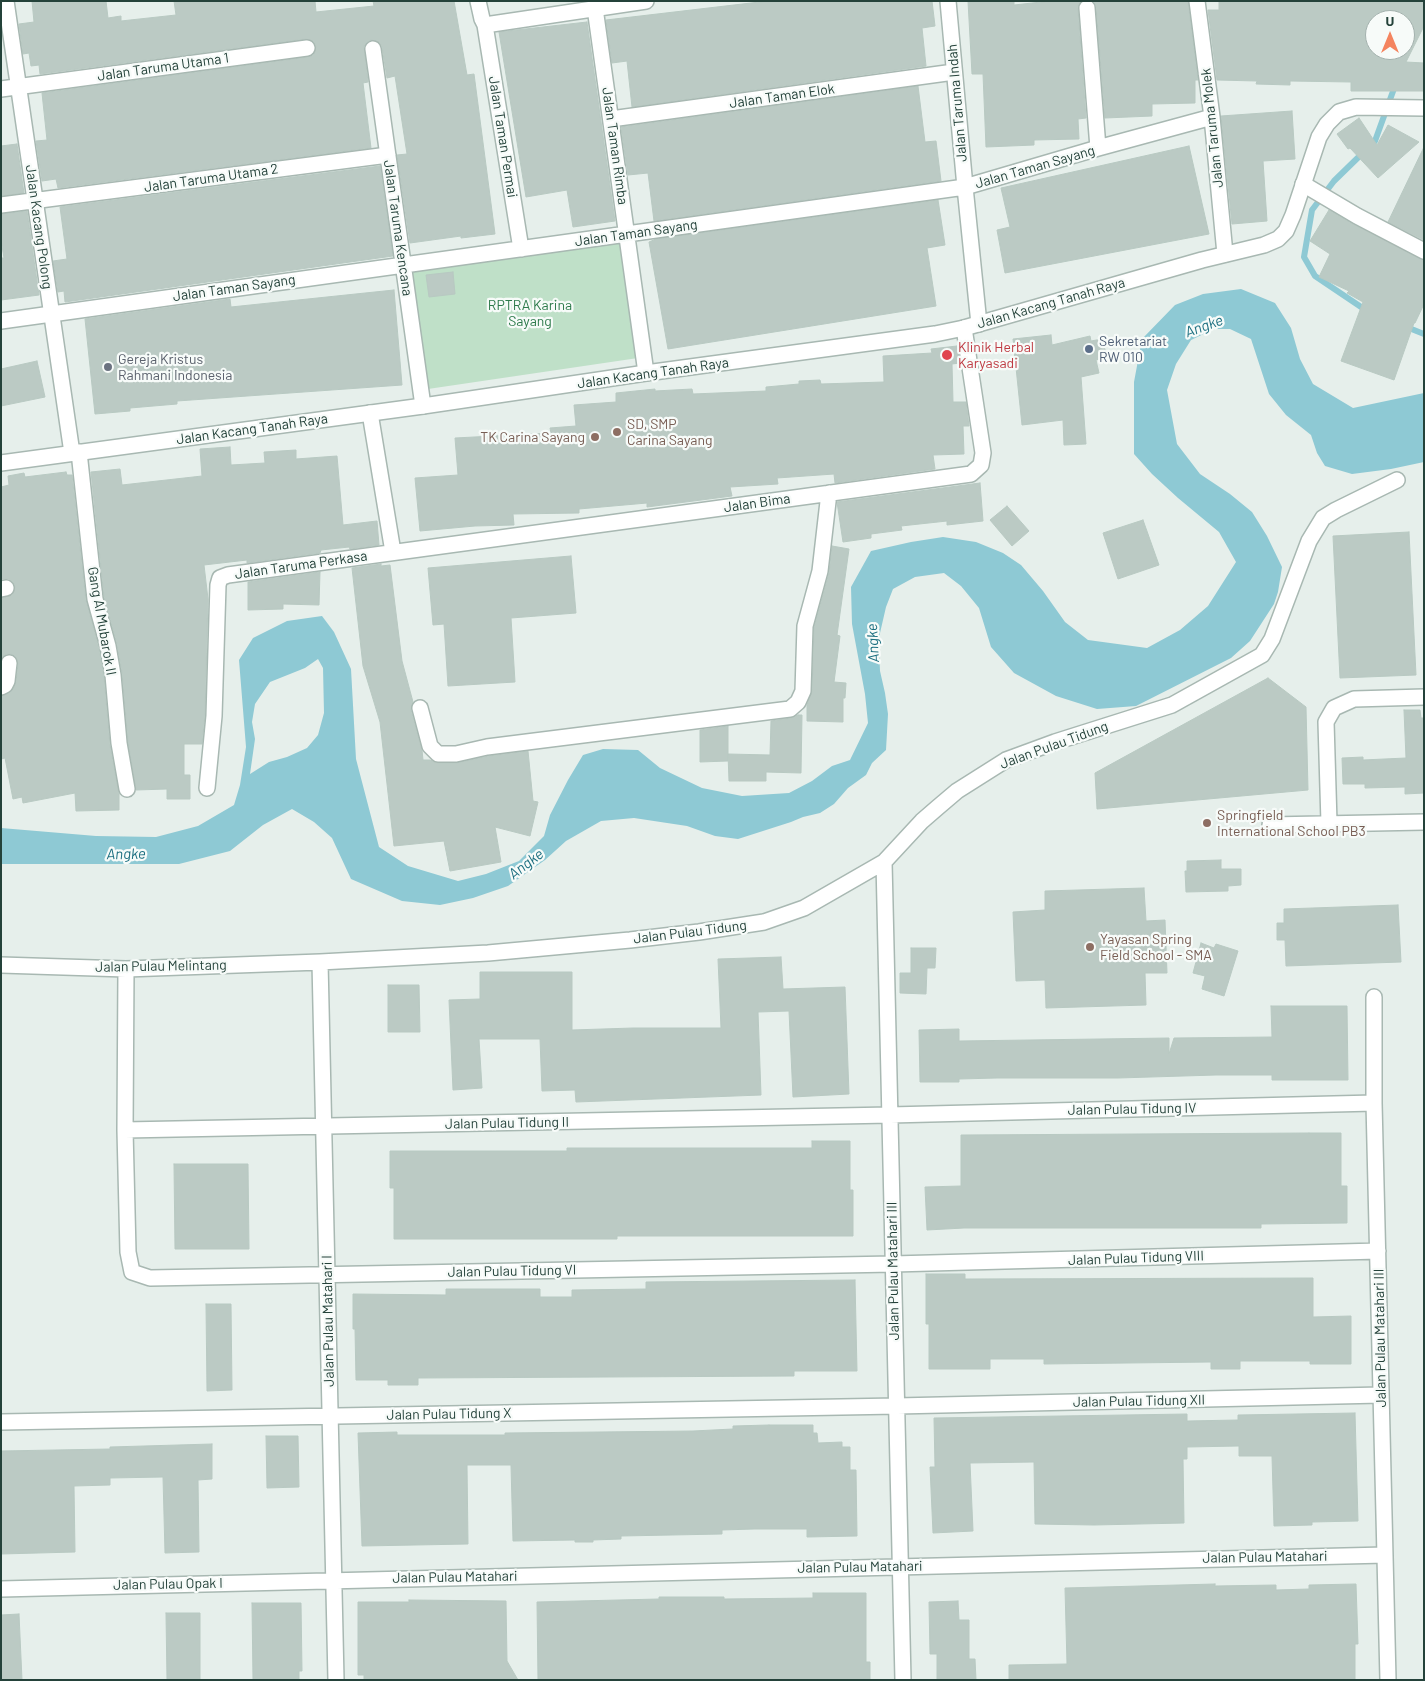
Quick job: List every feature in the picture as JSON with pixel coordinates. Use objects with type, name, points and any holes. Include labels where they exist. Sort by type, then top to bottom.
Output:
[{"type":"street","name":"Jalan Kacang Polong","points":[[6,1],[52,314],[76,452]]},
{"type":"street","name":"Jalan Taman Permai","points":[[478,1],[485,25],[521,248]]},
{"type":"street","points":[[485,25],[646,1]]},
{"type":"street","name":"Jalan Taruma Indah","points":[[948,1],[964,187],[979,324]]},
{"type":"street","name":"Jalan Taruma Molek","points":[[1197,1],[1212,117],[1225,254]]},
{"type":"street","name":"Jalan Taman Rimba","points":[[595,8],[646,373]]},
{"type":"street","points":[[1088,8],[1098,148]]},
{"type":"street","name":"Jalan Taruma Utama 1","points":[[1,89],[307,48]]},
{"type":"street","name":"Jalan Taruma Kencana","points":[[373,49],[423,406]]},
{"type":"street","name":"Jalan Taman Elok","points":[[611,119],[954,72]]},
{"type":"street","name":"Jalan Kacang Tanah Raya","points":[[1,463],[423,406],[646,373],[935,334],[964,328],[1225,254],[1264,245],[1278,239],[1286,230],[1319,137],[1327,124],[1339,112],[1356,107],[1424,108]]},
{"type":"street","name":"Jalan Taman Sayang","points":[[1,321],[964,187],[1212,117]]},
{"type":"street","name":"Jalan Taruma Utama 2","points":[[1,205],[388,155]]},
{"type":"street","points":[[1303,184],[1424,251]]},
{"type":"street","name":"Jalan Bima","points":[[393,552],[971,474],[981,465],[983,453],[964,328]]},
{"type":"street","points":[[370,413],[393,552]]},
{"type":"street","name":"Gang Al Mubarok II","points":[[76,452],[95,599],[108,646],[113,675],[120,750],[127,789]]},
{"type":"street","name":"Jalan Pulau Tidung","points":[[320,962],[526,949],[630,940],[764,922],[804,908],[884,862],[922,821],[957,791],[1006,760],[1055,742],[1172,705],[1262,655],[1272,639],[1309,541],[1323,518],[1397,480]]},
{"type":"street","points":[[420,708],[430,746],[438,754],[456,754],[487,747],[790,709],[798,702],[803,691],[805,626],[820,571],[829,493]]},
{"type":"street","name":"Jalan Taruma Perkasa","points":[[207,788],[214,716],[218,585],[220,578],[228,575],[393,552]]},
{"type":"street","points":[[1,686],[7,682],[9,663]]},
{"type":"street","points":[[1329,823],[1326,722],[1334,708],[1354,699],[1424,697]]},
{"type":"street","points":[[1270,825],[1424,822]]},
{"type":"street","name":"Jalan Pulau Matahari III","points":[[884,862],[903,1680]]},
{"type":"street","name":"Jalan Pulau Melintang","points":[[1,965],[126,969],[320,962]]},
{"type":"street","name":"Jalan Pulau Matahari I","points":[[320,962],[336,1680]]},
{"type":"street","points":[[125,1130],[126,969]]},
{"type":"street","name":"Jalan Pulau Matahari III","points":[[1374,997],[1374,1103],[1388,1680]]},
{"type":"street","name":"Jalan Pulau Tidung IV","points":[[890,1115],[1374,1103]]},
{"type":"street","name":"Jalan Pulau Tidung II","points":[[125,1130],[890,1115]]},
{"type":"street","name":"Jalan Pulau Tidung VI","points":[[125,1130],[128,1252],[132,1272],[150,1278],[893,1264]]},
{"type":"street","name":"Jalan Pulau Tidung VIII","points":[[893,1264],[1378,1251]]},
{"type":"street","name":"Jalan Pulau Tidung XII","points":[[897,1406],[1381,1395]]},
{"type":"street","name":"Jalan Pulau Tidung X","points":[[1,1422],[897,1406]]},
{"type":"street","name":"Jalan Pulau Matahari","points":[[334,1580],[1385,1555]]},
{"type":"street","name":"Jalan Pulau Opak I","points":[[1,1589],[334,1580]]},
{"type":"green space","name":"RPTRA Karina Sayang","points":[[620,239],[638,358],[428,389],[411,270]]},
{"type":"water","name":"Angke","points":[[1241,289],[1275,303],[1291,328],[1300,359],[1313,384],[1353,408],[1424,393],[1424,462],[1352,474],[1325,466],[1317,453],[1311,435],[1286,415],[1269,394],[1251,339],[1230,329],[1214,329],[1191,340],[1176,364],[1167,390],[1177,444],[1200,474],[1230,494],[1252,512],[1267,536],[1282,567],[1274,604],[1250,641],[1231,658],[1136,706],[1097,709],[1056,696],[1014,673],[991,647],[979,608],[961,586],[944,573],[915,577],[893,589],[886,607],[880,633],[880,671],[888,714],[886,750],[872,763],[866,775],[848,788],[834,804],[820,813],[738,839],[715,836],[687,826],[634,818],[601,821],[566,841],[545,860],[508,886],[473,898],[440,905],[402,901],[351,879],[332,838],[314,822],[292,809],[263,825],[230,851],[179,864],[1,864],[1,828],[96,836],[156,837],[198,826],[234,805],[240,785],[246,747],[239,660],[253,638],[287,621],[322,616],[334,632],[351,669],[356,759],[379,847],[408,866],[458,881],[486,874],[519,861],[544,836],[550,815],[583,755],[603,749],[638,750],[660,768],[702,788],[742,796],[789,793],[812,781],[832,766],[850,760],[868,723],[865,694],[852,624],[851,587],[871,551],[943,537],[976,542],[1003,553],[1021,565],[1043,591],[1065,622],[1088,640],[1147,648],[1180,630],[1208,606],[1236,562],[1219,532],[1178,498],[1134,454],[1134,382],[1142,339],[1175,305],[1203,294]],"holes":[[[318,659],[323,668],[324,713],[318,735],[307,748],[287,757],[269,762],[250,774],[255,739],[252,722],[255,704],[270,682],[305,668]]]},
{"type":"building","points":[[32,1],[106,1],[108,18],[121,16],[121,21],[176,15],[174,1],[315,1],[316,12],[374,6],[373,1],[454,1],[467,75],[474,74],[495,234],[461,238],[461,236],[410,243],[397,155],[407,154],[395,76],[387,78],[382,47],[380,43],[372,40],[368,41],[364,46],[368,82],[363,83],[371,148],[58,188],[56,179],[42,181],[36,141],[47,140],[42,93],[308,57],[313,55],[316,47],[314,42],[306,39],[40,74],[39,65],[31,66],[29,53],[23,54],[19,24],[34,22]]},
{"type":"building","points":[[768,1],[932,1],[935,26],[922,28],[926,66],[632,107],[627,61],[612,63],[606,20]]},
{"type":"building","points":[[968,1],[1014,1],[1014,5],[1050,1],[1081,1],[1078,9],[1086,118],[1078,119],[1079,139],[1034,140],[1034,145],[986,147],[983,74],[972,74]]},
{"type":"building","points":[[1093,1],[1188,1],[1198,80],[1195,80],[1195,103],[1152,104],[1152,116],[1105,118],[1096,7]]},
{"type":"building","points":[[1219,1],[1424,1],[1424,26],[1415,44],[1415,10],[1365,10],[1365,60],[1407,60],[1406,62],[1424,63],[1424,91],[1351,91],[1351,82],[1290,81],[1290,85],[1256,84],[1257,81],[1217,80],[1208,10],[1219,10]]},
{"type":"building","points":[[587,22],[615,221],[573,227],[567,190],[526,197],[499,32]]},
{"type":"building","points":[[918,86],[925,142],[936,141],[941,181],[654,221],[648,173],[628,175],[621,127]]},
{"type":"building","points":[[1292,111],[1295,159],[1263,161],[1267,221],[1232,224],[1221,116]]},
{"type":"building","points":[[1359,118],[1377,145],[1388,125],[1419,142],[1378,178],[1350,148],[1348,149],[1337,134]]},
{"type":"building","points":[[17,144],[24,193],[1,196],[1,146]]},
{"type":"building","points":[[1189,146],[1209,234],[1005,273],[997,230],[1010,227],[1001,188]]},
{"type":"building","points":[[1424,147],[1424,240],[1388,222]]},
{"type":"building","points":[[380,166],[393,256],[65,302],[64,291],[58,292],[53,261],[67,259],[60,207]]},
{"type":"building","points":[[938,200],[945,245],[927,248],[936,306],[668,349],[649,242],[656,239]]},
{"type":"building","points":[[1329,210],[1424,260],[1424,304],[1414,323],[1394,380],[1341,361],[1363,302],[1347,293],[1349,291],[1319,277],[1330,254],[1310,241]]},
{"type":"building","points":[[27,211],[39,295],[1,300],[1,258],[4,258],[1,240],[1,214]]},
{"type":"building","points":[[453,272],[455,294],[429,297],[426,275]]},
{"type":"building","points":[[394,290],[402,385],[177,401],[177,404],[130,408],[130,411],[95,414],[85,319],[230,299],[231,307]]},
{"type":"building","points":[[1051,335],[1052,345],[1090,336],[1091,341],[1102,339],[1107,357],[1096,360],[1099,373],[1081,377],[1086,444],[1064,445],[1063,420],[1022,425],[1013,339]]},
{"type":"building","points":[[957,346],[960,363],[952,364],[953,402],[966,402],[969,426],[963,426],[964,454],[933,455],[935,469],[835,483],[834,474],[777,478],[778,484],[730,487],[732,496],[647,507],[647,503],[579,509],[579,513],[513,514],[514,525],[420,531],[415,478],[458,475],[455,438],[551,433],[550,428],[576,426],[574,405],[616,402],[616,393],[655,389],[655,391],[692,389],[693,394],[766,391],[766,387],[799,384],[799,381],[820,380],[821,384],[884,382],[883,356],[932,353],[931,349]]},
{"type":"building","points":[[37,361],[45,397],[1,406],[1,369]]},
{"type":"building","points":[[230,447],[231,465],[265,463],[264,452],[296,450],[296,459],[337,456],[343,525],[377,521],[379,545],[321,550],[320,553],[247,563],[247,560],[204,565],[208,599],[205,715],[202,744],[184,744],[184,775],[190,775],[190,799],[167,799],[167,789],[136,790],[128,742],[122,673],[117,644],[104,597],[91,472],[120,469],[122,485],[202,476],[200,449]]},
{"type":"building","points":[[66,472],[67,475],[72,475],[86,600],[99,648],[104,676],[110,745],[119,794],[119,810],[76,811],[75,793],[23,803],[22,797],[13,799],[5,758],[1,759],[1,696],[13,689],[16,682],[18,664],[17,659],[11,654],[6,654],[1,658],[1,598],[12,595],[15,587],[9,579],[1,579],[1,487],[9,485],[8,476],[24,473],[25,477]]},
{"type":"building","points":[[980,483],[983,521],[947,525],[947,521],[901,526],[902,530],[871,534],[871,538],[843,542],[837,502]]},
{"type":"building","points":[[1007,506],[1029,531],[1012,546],[990,520]]},
{"type":"building","points":[[1143,520],[1159,565],[1118,579],[1103,533]]},
{"type":"building","points":[[1409,532],[1416,675],[1340,678],[1333,536]]},
{"type":"building","points":[[832,546],[849,549],[837,635],[840,636],[834,682],[846,683],[845,698],[843,698],[843,722],[807,721],[807,705],[812,691],[814,627],[829,573]]},
{"type":"building","points":[[571,556],[576,613],[511,618],[515,682],[448,686],[444,624],[433,625],[428,568]]},
{"type":"building","points":[[381,564],[381,566],[390,565],[402,661],[413,702],[411,710],[423,760],[438,763],[456,763],[528,751],[533,801],[538,802],[530,836],[495,827],[501,862],[450,871],[444,841],[394,846],[380,722],[363,666],[352,568]]},
{"type":"building","points":[[320,572],[319,605],[283,604],[283,609],[248,610],[248,582]]},
{"type":"building","points":[[1268,678],[1306,707],[1308,790],[1097,809],[1095,773]]},
{"type":"building","points":[[1404,710],[1420,710],[1421,718],[1424,718],[1424,793],[1405,794],[1405,787],[1365,788],[1365,784],[1343,784],[1342,758],[1363,757],[1363,760],[1406,758]]},
{"type":"building","points":[[802,715],[801,773],[766,772],[766,781],[729,781],[728,754],[770,755],[771,721]]},
{"type":"building","points":[[728,726],[728,761],[700,762],[700,730]]},
{"type":"building","points":[[1221,860],[1221,869],[1241,869],[1241,885],[1228,886],[1228,891],[1186,892],[1185,871],[1187,871],[1187,861]]},
{"type":"building","name":"Yayasan Spring Field School - SMA","points":[[1144,888],[1146,921],[1165,920],[1167,973],[1145,973],[1146,1005],[1046,1008],[1045,980],[1016,981],[1013,912],[1045,910],[1045,891]]},
{"type":"building","points":[[1398,905],[1401,962],[1286,966],[1285,940],[1277,940],[1277,923],[1284,923],[1284,909]]},
{"type":"building","points":[[1201,943],[1214,948],[1216,944],[1238,951],[1224,996],[1202,989],[1205,976],[1193,973]]},
{"type":"building","points":[[911,948],[936,948],[935,968],[927,968],[926,994],[900,993],[900,973],[911,973]]},
{"type":"building","points":[[781,957],[783,989],[845,987],[849,1094],[793,1097],[789,1011],[758,1012],[761,1095],[576,1102],[575,1090],[542,1091],[540,1039],[479,1039],[482,1088],[453,1090],[449,1000],[480,999],[480,972],[572,972],[572,1030],[721,1028],[718,959]]},
{"type":"building","points":[[388,985],[419,985],[420,1032],[388,1032]]},
{"type":"building","points":[[1271,1006],[1347,1006],[1348,1080],[1272,1080],[1272,1075],[1216,1075],[1118,1078],[997,1078],[959,1079],[959,1082],[920,1082],[919,1030],[959,1029],[959,1041],[1169,1038],[1169,1054],[1174,1038],[1272,1037]]},
{"type":"building","points":[[1341,1133],[1341,1186],[1347,1186],[1347,1223],[1261,1224],[1261,1228],[964,1228],[927,1230],[925,1187],[961,1186],[961,1135]]},
{"type":"building","points":[[812,1141],[850,1141],[850,1190],[853,1190],[853,1236],[617,1236],[617,1239],[394,1239],[394,1188],[390,1188],[390,1151],[567,1151],[567,1148],[812,1148]]},
{"type":"building","points":[[174,1164],[248,1164],[249,1249],[175,1249]]},
{"type":"building","points":[[926,1274],[965,1274],[965,1279],[1313,1278],[1313,1317],[1351,1316],[1351,1364],[1310,1364],[1310,1361],[1240,1361],[1240,1369],[1211,1369],[1211,1362],[1044,1364],[1044,1359],[990,1359],[990,1369],[929,1369],[929,1324],[926,1324]]},
{"type":"building","points":[[855,1280],[857,1371],[794,1371],[794,1376],[418,1378],[418,1385],[388,1385],[388,1380],[356,1380],[353,1294],[446,1295],[446,1289],[540,1289],[540,1297],[572,1297],[572,1290],[646,1289],[646,1282]]},
{"type":"building","points":[[206,1304],[231,1304],[232,1390],[207,1391]]},
{"type":"building","points":[[1355,1413],[1358,1521],[1312,1522],[1312,1525],[1274,1526],[1272,1456],[1239,1456],[1239,1446],[1187,1447],[1187,1459],[1183,1459],[1184,1523],[1035,1524],[1034,1462],[970,1463],[973,1531],[933,1533],[930,1467],[935,1467],[934,1418],[1187,1414],[1187,1421],[1238,1420],[1238,1415]]},
{"type":"building","points":[[813,1425],[813,1433],[817,1433],[818,1443],[842,1442],[842,1447],[850,1447],[850,1470],[856,1470],[857,1536],[807,1537],[807,1529],[754,1529],[722,1530],[722,1534],[621,1536],[621,1539],[593,1540],[593,1542],[575,1542],[575,1540],[513,1541],[511,1465],[467,1465],[468,1544],[362,1546],[358,1433],[397,1432],[397,1435],[505,1435],[505,1433],[693,1431],[733,1429],[733,1426]]},
{"type":"building","points":[[266,1436],[298,1436],[299,1487],[267,1488]]},
{"type":"building","points":[[212,1444],[212,1479],[198,1480],[199,1552],[165,1553],[163,1477],[110,1478],[110,1485],[74,1486],[75,1552],[1,1554],[1,1451],[110,1449],[110,1447]]},
{"type":"building","points":[[1215,1584],[1215,1586],[1276,1585],[1276,1590],[1309,1589],[1309,1585],[1356,1584],[1358,1644],[1355,1644],[1355,1680],[1009,1680],[1009,1665],[1067,1664],[1065,1588]]},
{"type":"building","points":[[813,1593],[866,1593],[866,1662],[870,1662],[870,1680],[538,1680],[537,1602],[659,1599],[659,1597],[724,1597],[724,1599],[813,1598]]},
{"type":"building","points":[[409,1600],[506,1601],[507,1661],[518,1680],[364,1680],[364,1675],[358,1675],[358,1602],[409,1602]]},
{"type":"building","points":[[958,1601],[959,1620],[969,1620],[969,1659],[975,1659],[976,1680],[937,1680],[937,1654],[930,1654],[929,1602]]},
{"type":"building","points":[[252,1603],[301,1603],[302,1671],[299,1671],[299,1680],[253,1680]]},
{"type":"building","points":[[166,1613],[200,1613],[200,1680],[167,1680]]},
{"type":"building","points":[[19,1614],[22,1680],[1,1680],[1,1615]]},
{"type":"waterway","points":[[1367,311],[1315,276],[1304,257],[1312,210],[1334,181],[1375,141],[1396,83]]},
{"type":"waterway","points":[[1404,326],[1424,334]]},
{"type":"place","name":"Sekretariat RW 010","points":[[1089,349]]},
{"type":"place","name":"Klinik Herbal Karyasadi","points":[[947,355]]},
{"type":"place","name":"Gereja Kristus Rahmani Indonesia","points":[[108,367]]},
{"type":"place","name":"SD, SMP Carina Sayang","points":[[617,432]]},
{"type":"place","name":"TK Carina Sayang","points":[[595,437]]},
{"type":"place","name":"Springfield International School PB3","points":[[1207,823]]},
{"type":"place","name":"Yayasan Spring Field School - SMA","points":[[1090,947]]}]
